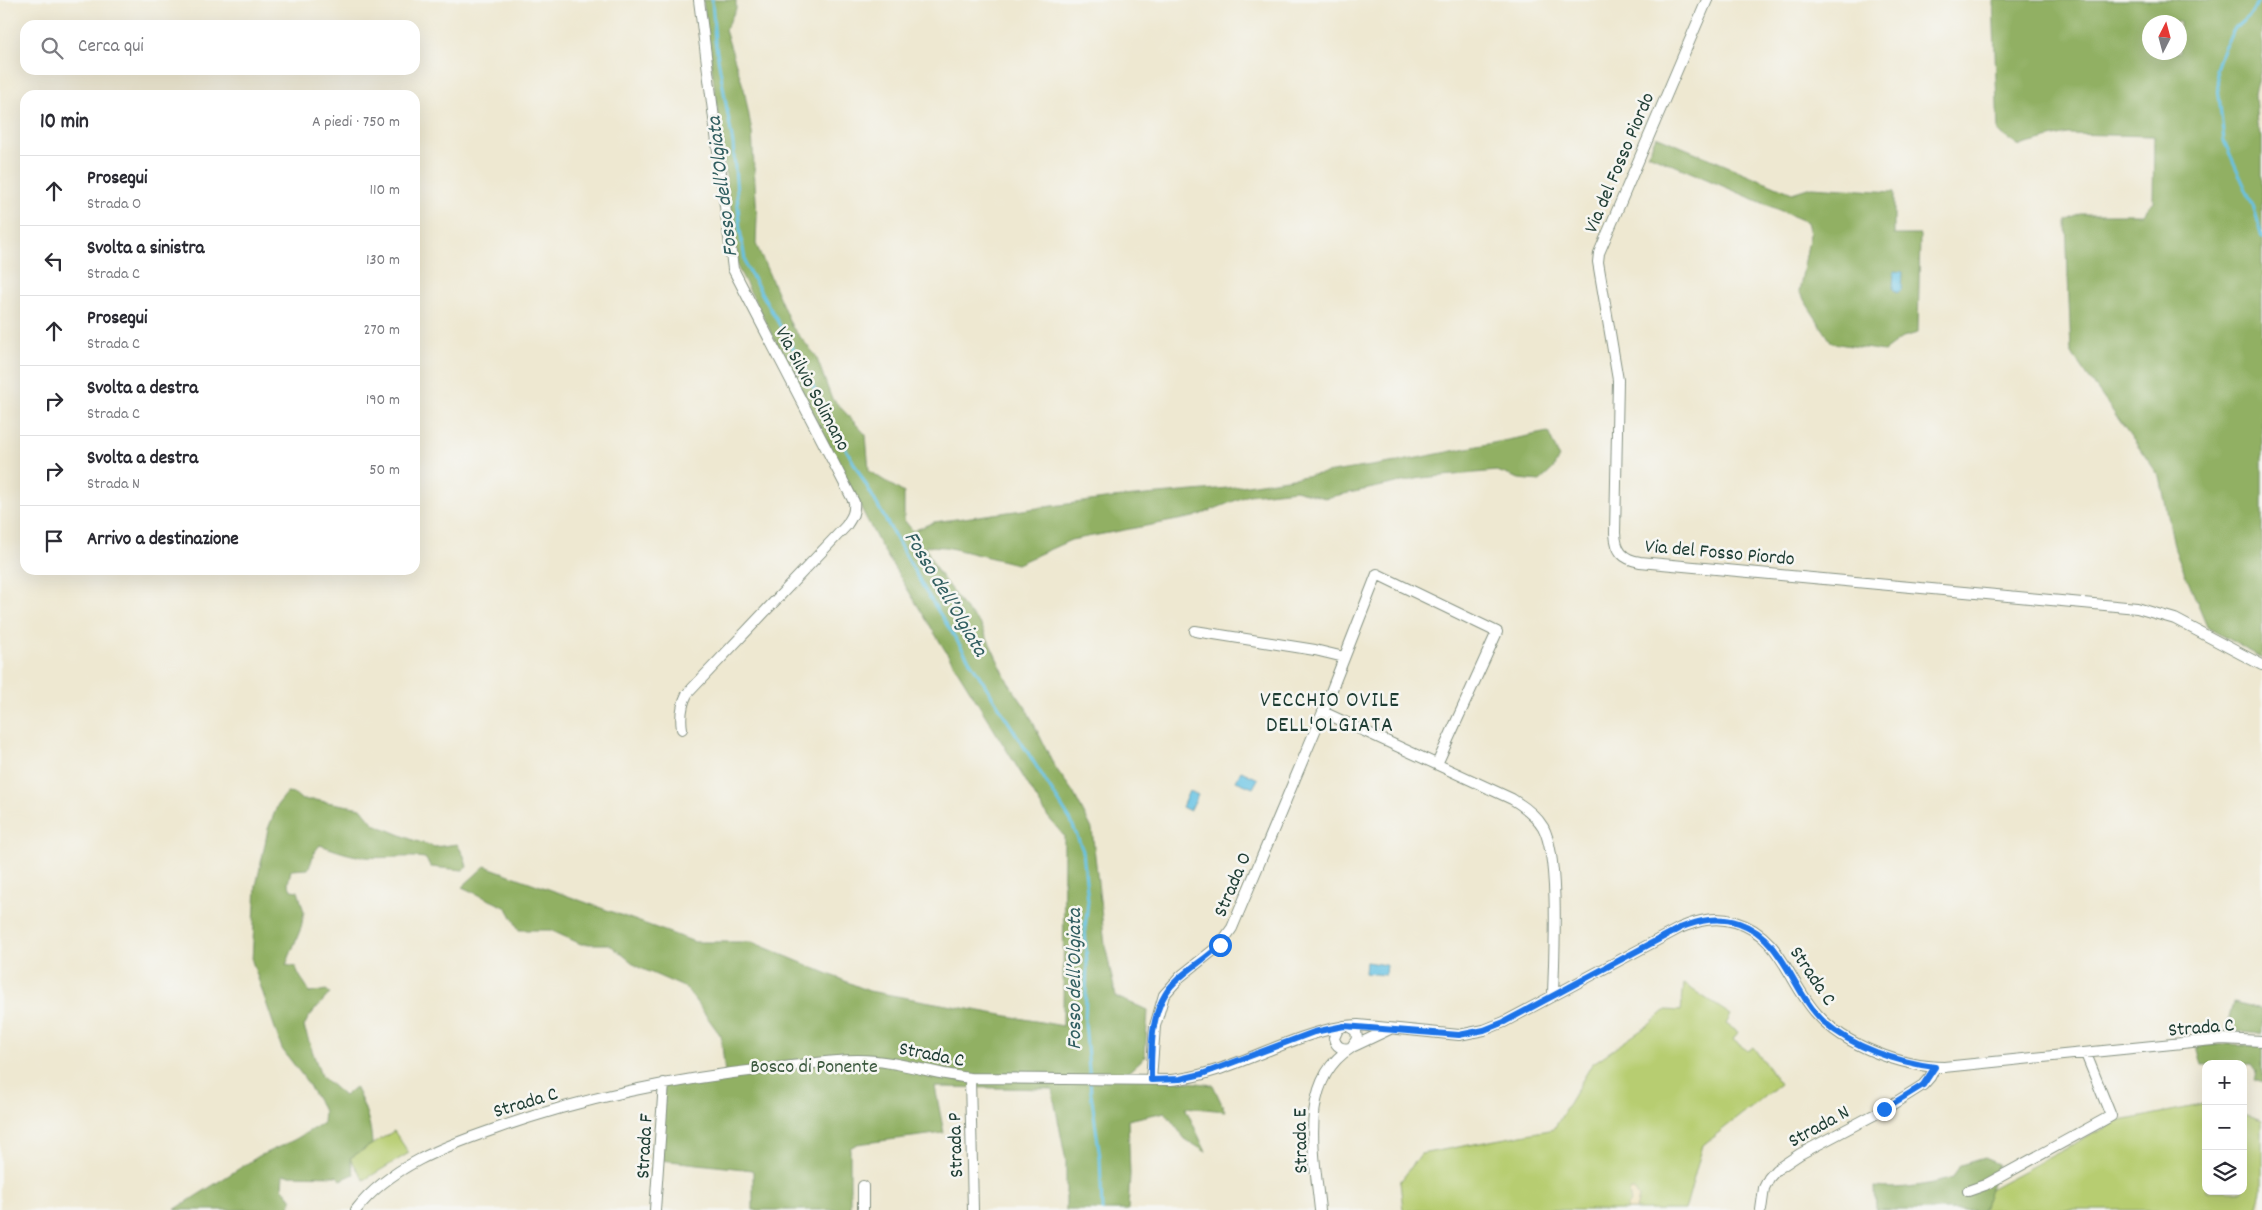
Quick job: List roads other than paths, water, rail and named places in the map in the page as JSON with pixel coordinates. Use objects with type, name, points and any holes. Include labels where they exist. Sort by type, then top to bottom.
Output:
[{"type":"street","name":"Via Silvio Solimano","points":[[682,729],[682,704],[687,694],[846,526],[854,516],[855,509],[854,502],[733,269],[698,0]]},
{"type":"street","name":"Via del Fosso Piordo","points":[[1707,0],[1599,253],[1598,262],[1618,380],[1615,533],[1616,546],[1621,554],[1626,558],[1640,562],[2137,608],[2175,619],[2262,665]]},
{"type":"street","name":"Strada O","points":[[1151,1080],[1155,1026],[1164,995],[1181,976],[1216,949],[1230,932],[1322,712],[1377,574],[1497,632],[1437,764]]},
{"type":"street","points":[[1195,631],[1315,650],[1344,657]]},
{"type":"street","points":[[1322,712],[1437,764],[1521,805],[1534,815],[1543,827],[1550,848],[1554,900],[1553,995]]},
{"type":"street","name":"Strada C","points":[[356,1210],[385,1181],[417,1161],[451,1144],[543,1112],[664,1083],[763,1069],[856,1060],[891,1063],[944,1075],[970,1078],[1180,1079],[1202,1074],[1314,1032],[1344,1026],[1391,1028],[1450,1035],[1472,1033],[1504,1022],[1680,928],[1705,920],[1726,920],[1751,928],[1769,941],[1809,1005],[1835,1030],[1871,1050],[1911,1063],[1935,1067],[2222,1040],[2262,1041]]},
{"type":"street","points":[[1334,1040],[1336,1031],[1344,1026],[1354,1029],[1357,1035],[1352,1047]]},
{"type":"street","points":[[1314,1032],[1334,1040],[1342,1048],[1352,1047],[1391,1028]]},
{"type":"street","name":"Strada E","points":[[1320,1210],[1314,1130],[1317,1095],[1334,1040]]},
{"type":"street","name":"Strada E","points":[[1325,1074],[1340,1055],[1352,1047]]},
{"type":"street","points":[[1968,1191],[1985,1185],[2110,1116],[2086,1054]]},
{"type":"street","name":"Strada N","points":[[1762,1210],[1764,1188],[1776,1170],[1800,1154],[1884,1109],[1923,1085],[1935,1067]]},
{"type":"street","name":"Strada P","points":[[970,1078],[973,1210]]},
{"type":"street","name":"Strada F","points":[[655,1210],[664,1083]]},
{"type":"street","points":[[862,1210],[863,1186]]},
{"type":"water","points":[[1894,271],[1903,272],[1902,289],[1897,293],[1893,289]]},
{"type":"water","points":[[1241,771],[1258,779],[1253,788],[1236,781]]},
{"type":"water","points":[[1189,791],[1198,795],[1190,811],[1182,807]]},
{"type":"water","points":[[1366,962],[1386,965],[1385,975],[1365,973]]},
{"type":"waterway","name":"Fosso dell’Olgiata","points":[[712,0],[715,41],[733,144],[740,230],[746,266],[925,590],[1071,821],[1083,851],[1088,901],[1085,929],[1087,963],[1085,1022],[1091,1093],[1100,1157],[1102,1210]]},
{"type":"waterway","points":[[2259,0],[2250,15],[2235,28],[2223,49],[2216,69],[2224,141],[2253,205],[2262,237]]},
{"type":"district","name":"VECCHIO OVILE DELL'OLGIATA","points":[[1330,710]]},
{"type":"park label","name":"Bosco di Ponente","points":[[814,1065]]}]
